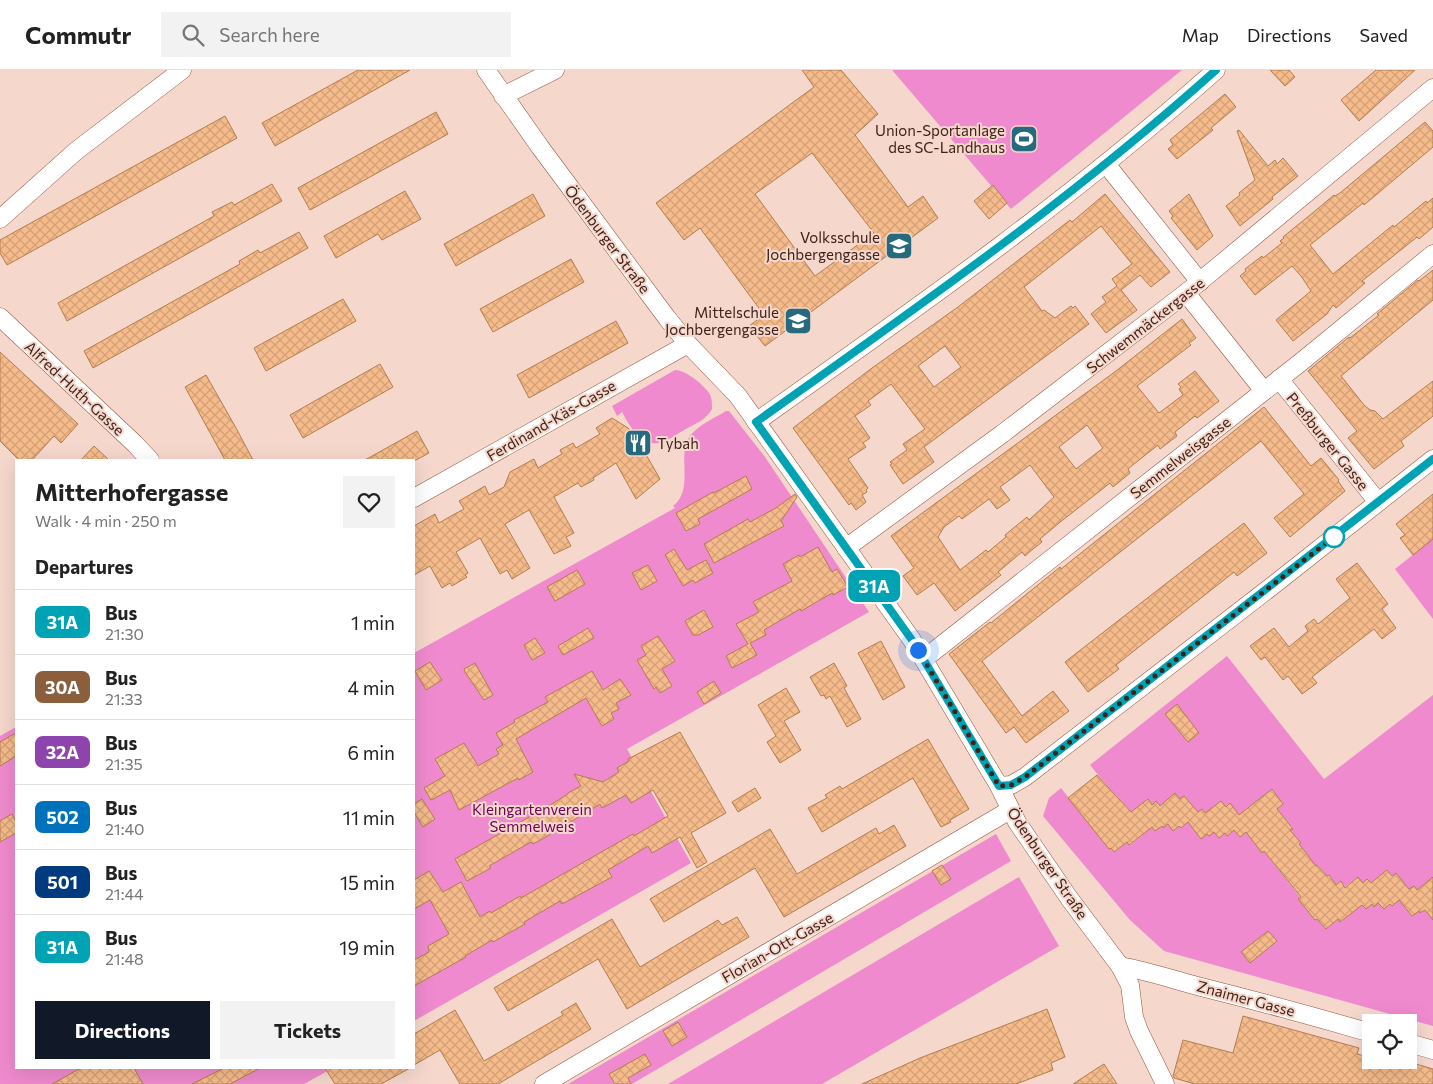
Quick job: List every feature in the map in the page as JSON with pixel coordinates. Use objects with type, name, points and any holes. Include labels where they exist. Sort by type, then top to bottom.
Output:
[{"type":"street","points":[[0,220],[76,151],[182,70]]},
{"type":"street","name":"Ödenburger Straße","points":[[486,70],[645,289],[688,344],[738,396],[924,659],[999,786],[1010,810],[1058,883],[1120,966],[1130,985],[1134,1017],[1139,1031],[1165,1084]]},
{"type":"street","points":[[504,96],[555,70]]},
{"type":"street","points":[[756,422],[866,346],[1008,240],[1106,164],[1216,70]]},
{"type":"street","name":"Schwemmäckergasse","points":[[846,548],[1010,428],[1193,288],[1433,88]]},
{"type":"street","name":"Preßburger Gasse","points":[[1106,164],[1264,390]]},
{"type":"street","name":"Semmelweisgasse","points":[[924,659],[1279,379],[1433,254]]},
{"type":"street","name":"Alfred-Huth-Gasse","points":[[0,317],[149,459]]},
{"type":"street","name":"Ferdinand-Käs-Gasse","points":[[415,497],[688,344]]},
{"type":"street","name":"Preßburger Gasse","points":[[1279,379],[1378,502]]},
{"type":"street","points":[[999,786],[1011,785],[1025,777],[1433,459]]},
{"type":"street","name":"Florian-Ott-Gasse","points":[[544,1084],[1010,810]]},
{"type":"street","name":"Znaimer Gasse","points":[[1120,966],[1146,970],[1362,1029]]},
{"type":"street","points":[[1417,1045],[1433,1050]]},
{"type":"green space","name":"Union-Sportanlage des SC-Landhaus","points":[[892,70],[1182,70],[1011,209]]},
{"type":"green space","points":[[675,370],[698,381],[706,389],[711,396],[712,409],[700,421],[663,442],[656,443],[643,440],[633,430],[622,412],[617,416],[612,406]]},
{"type":"green space","name":"Kleingartenverein Semmelweis","points":[[729,411],[765,457],[869,612],[627,749],[691,863],[415,1020],[415,652],[675,508],[673,506],[683,491],[686,444],[693,432],[702,425]]},
{"type":"green space","points":[[1433,539],[1433,619],[1395,569]]},
{"type":"green space","points":[[1227,656],[1324,779],[1433,695],[1433,878],[1418,892],[1401,884],[1387,870],[1372,884],[1367,879],[1363,883],[1358,877],[1345,887],[1341,882],[1336,885],[1329,875],[1327,876],[1318,865],[1316,866],[1299,844],[1290,830],[1293,828],[1277,809],[1283,804],[1272,789],[1239,815],[1230,804],[1207,815],[1202,809],[1198,812],[1184,796],[1180,799],[1175,793],[1161,807],[1157,802],[1152,805],[1148,799],[1131,812],[1090,765]]},
{"type":"green space","points":[[15,728],[15,1069],[331,1069],[304,1084],[0,1084],[0,736]]},
{"type":"green space","points":[[1061,788],[1109,849],[1111,848],[1114,852],[1127,842],[1130,845],[1147,831],[1150,825],[1155,831],[1168,824],[1173,830],[1179,826],[1181,828],[1188,822],[1201,839],[1207,834],[1209,836],[1214,832],[1219,838],[1225,833],[1227,836],[1234,830],[1240,837],[1246,832],[1262,853],[1264,851],[1300,897],[1298,899],[1315,920],[1317,919],[1326,929],[1338,919],[1341,922],[1360,902],[1366,909],[1372,904],[1374,906],[1378,903],[1384,909],[1399,900],[1412,916],[1419,911],[1421,913],[1425,910],[1433,913],[1433,1026],[1417,1022],[1417,1014],[1390,1014],[1164,951],[1130,920],[1043,816],[1049,798]]},
{"type":"green space","points":[[996,834],[1011,861],[632,1084],[568,1084]]},
{"type":"green space","points":[[1019,877],[1059,946],[822,1084],[668,1084]]},
{"type":"building","points":[[358,70],[410,70],[275,146],[262,123]]},
{"type":"building","points":[[802,70],[841,70],[878,114],[855,135],[908,207],[923,196],[938,218],[765,346],[749,326],[764,315],[700,228],[684,240],[656,203],[814,87]],"holes":[[[812,153],[874,233],[815,276],[755,194]]]},
{"type":"building","points":[[1270,70],[1289,70],[1295,77],[1285,86]]},
{"type":"building","points":[[1376,70],[1415,70],[1359,121],[1341,100]]},
{"type":"building","points":[[1225,94],[1236,107],[1211,128],[1213,130],[1177,159],[1168,149],[1173,145],[1170,140]]},
{"type":"building","points":[[436,112],[448,134],[310,210],[298,188]]},
{"type":"building","points":[[225,116],[237,138],[7,265],[0,253],[0,240]]},
{"type":"building","points":[[1425,122],[1433,131],[1433,147],[1364,205],[1363,203],[1310,245],[1333,274],[1393,225],[1394,227],[1426,201],[1427,203],[1433,198],[1433,227],[1419,239],[1417,237],[1362,281],[1365,283],[1336,308],[1333,305],[1327,314],[1293,341],[1276,320],[1311,291],[1301,276],[1292,266],[1255,295],[1240,276],[1246,271],[1245,269],[1282,243],[1280,241],[1283,237],[1334,195],[1340,193]]},
{"type":"building","points":[[1239,130],[1268,166],[1275,160],[1277,164],[1283,158],[1298,176],[1240,226],[1226,206],[1255,180],[1237,131]]},
{"type":"building","points":[[272,184],[282,201],[67,321],[58,303],[214,216],[212,212],[232,202],[234,205]]},
{"type":"building","points":[[993,185],[1007,203],[989,219],[974,201]]},
{"type":"building","points":[[405,191],[421,219],[382,240],[378,234],[336,258],[324,236]]},
{"type":"building","points":[[533,194],[545,216],[456,266],[444,244]]},
{"type":"building","points":[[1105,194],[1170,272],[1151,287],[1140,275],[1121,290],[1137,310],[1106,333],[1091,314],[1106,302],[1102,297],[1117,286],[1112,279],[1132,264],[1101,226],[1024,287],[1042,311],[1044,310],[1055,318],[1071,306],[1073,308],[1075,306],[1089,324],[924,447],[934,462],[903,484],[890,465],[892,464],[890,462],[907,450],[903,444],[925,429],[891,384],[868,401],[871,405],[855,416],[870,438],[863,443],[866,447],[848,459],[868,488],[867,492],[862,495],[866,502],[856,510],[851,503],[849,505],[793,428],[872,368],[958,307],[1070,220],[1072,222]],"holes":[[[945,346],[961,367],[934,387],[918,366]]]},
{"type":"building","points":[[1189,194],[1213,236],[1197,250],[1171,218],[1173,216],[1169,211]]},
{"type":"building","points":[[299,232],[308,248],[93,368],[84,351],[240,264],[239,261],[258,250],[260,253]]},
{"type":"building","points":[[571,259],[584,282],[493,332],[480,309]]},
{"type":"building","points":[[1433,270],[1433,300],[1341,376],[1364,405],[1370,410],[1375,411],[1383,419],[1433,381],[1433,416],[1401,441],[1404,446],[1374,469],[1348,438],[1357,431],[1308,371],[1379,315],[1377,314],[1418,280]]},
{"type":"building","points":[[343,299],[356,321],[266,371],[254,348]]},
{"type":"building","points":[[1182,319],[1196,338],[1189,343],[1191,345],[1137,386],[1159,413],[1183,395],[1178,384],[1195,371],[1219,401],[1197,418],[1195,416],[1175,432],[1177,436],[1160,449],[1158,445],[1134,464],[1128,469],[1130,473],[1113,487],[1110,483],[1059,523],[1040,539],[1042,542],[1025,556],[1022,552],[998,572],[1001,575],[955,611],[934,583],[917,595],[903,576],[914,568],[891,536],[1116,371]],"holes":[[[1087,425],[1103,448],[1076,469],[1059,447]],[[1030,465],[1054,497],[1029,520],[1027,517],[1005,535],[1006,537],[988,552],[986,550],[960,570],[938,537],[944,527],[959,516],[962,519],[989,499],[997,509],[1010,500],[1000,487]]]},
{"type":"building","points":[[616,321],[628,343],[529,398],[517,375]]},
{"type":"building","points":[[0,352],[78,424],[61,443],[54,436],[33,459],[18,459],[0,441]]},
{"type":"building","points":[[380,364],[393,387],[303,438],[290,415]]},
{"type":"building","points":[[206,375],[252,459],[224,459],[185,387]]},
{"type":"building","points":[[1264,407],[1311,466],[1321,458],[1339,480],[1345,491],[1290,537],[1274,518],[1304,494],[1261,441],[982,661],[1022,716],[1053,691],[1069,711],[1026,743],[1014,727],[1006,733],[949,654],[991,623],[1060,567],[1061,569]]},
{"type":"building","points":[[612,418],[628,428],[636,437],[660,479],[636,499],[616,463],[593,478],[594,480],[581,487],[578,483],[554,497],[574,533],[566,537],[571,546],[554,554],[529,510],[505,524],[530,568],[512,579],[507,570],[500,574],[480,538],[456,552],[468,573],[465,575],[467,577],[452,586],[450,583],[442,588],[430,566],[415,574],[415,525],[435,514],[439,523],[464,509],[459,501],[485,486],[489,495],[504,487],[510,472],[534,459],[538,468],[562,454],[560,450],[573,443],[576,448],[600,434],[596,428]]},
{"type":"building","points":[[417,431],[429,453],[416,460],[367,459]]},
{"type":"building","points":[[94,446],[108,459],[82,459]]},
{"type":"building","points":[[746,476],[752,489],[698,519],[700,524],[686,531],[676,513]]},
{"type":"building","points":[[795,494],[797,497],[781,521],[784,526],[714,563],[704,544],[748,519],[750,522],[776,508]]},
{"type":"building","points":[[1433,494],[1433,539],[1413,555],[1400,538],[1405,535],[1396,524]]},
{"type":"building","points":[[1244,523],[1267,553],[1237,576],[1234,572],[1116,665],[1119,669],[1088,692],[1065,662]]},
{"type":"building","points":[[818,547],[832,572],[837,569],[848,587],[833,595],[832,593],[801,611],[800,609],[764,630],[766,635],[750,643],[757,655],[732,668],[726,656],[748,644],[736,624],[759,612],[753,602],[792,581],[783,564]]},
{"type":"building","points":[[674,549],[687,570],[706,560],[713,573],[695,583],[693,580],[683,586],[665,555]]},
{"type":"building","points":[[1357,563],[1388,604],[1382,609],[1396,628],[1382,639],[1374,629],[1312,677],[1317,683],[1302,694],[1288,676],[1283,680],[1265,657],[1261,660],[1250,646],[1274,628],[1289,647],[1308,631],[1305,626],[1314,619],[1318,624],[1350,598],[1336,579]]},
{"type":"building","points":[[648,565],[657,581],[641,590],[632,573]]},
{"type":"building","points":[[577,570],[585,584],[555,601],[547,587]]},
{"type":"building","points":[[704,610],[713,627],[698,635],[693,635],[685,621]]},
{"type":"building","points":[[588,628],[594,638],[563,655],[558,646]]},
{"type":"building","points":[[658,636],[675,661],[662,669],[672,686],[660,693],[656,687],[654,689],[637,660],[646,655],[641,646]]},
{"type":"building","points":[[535,638],[545,653],[532,660],[524,645]]},
{"type":"building","points":[[881,641],[905,687],[883,700],[858,653]]},
{"type":"building","points":[[430,662],[442,680],[426,690],[415,671]]},
{"type":"building","points":[[475,663],[493,695],[484,700],[464,669]]},
{"type":"building","points":[[834,663],[847,686],[844,688],[861,719],[847,727],[830,696],[826,699],[824,695],[821,696],[810,677]]},
{"type":"building","points":[[592,671],[603,690],[620,679],[631,695],[616,703],[619,709],[611,713],[614,719],[602,726],[586,698],[516,739],[533,772],[519,780],[518,778],[459,810],[450,790],[431,800],[424,788],[445,776],[435,759],[464,743],[478,766],[499,754],[496,749],[503,745],[496,733],[515,722],[514,720],[548,702],[545,697]]},
{"type":"building","points":[[714,681],[721,693],[704,704],[697,692]]},
{"type":"building","points":[[786,688],[800,712],[784,721],[801,750],[780,763],[767,742],[776,736],[758,705]]},
{"type":"building","points":[[1177,704],[1199,733],[1188,742],[1165,714]]},
{"type":"building","points":[[680,732],[726,813],[691,833],[707,862],[697,868],[680,837],[652,853],[648,846],[608,870],[612,877],[562,904],[560,901],[524,922],[525,924],[493,942],[492,940],[415,985],[415,959],[429,952],[428,946],[449,934],[430,900],[415,908],[415,879],[429,871],[443,892],[461,882],[480,917],[490,911],[491,913],[520,896],[521,898],[633,834],[634,836],[668,816],[653,790],[631,803],[626,795],[602,808],[600,804],[544,838],[533,844],[531,842],[489,866],[491,868],[467,881],[455,859],[581,786],[574,774],[603,782],[619,772],[617,768],[629,761],[628,759]]},
{"type":"building","points":[[15,734],[15,757],[0,766],[0,742]]},
{"type":"building","points":[[928,739],[969,809],[941,827],[913,778],[822,832],[808,808],[827,798],[825,795],[840,786],[842,789]]},
{"type":"building","points":[[1097,775],[1131,812],[1148,799],[1152,805],[1156,801],[1160,806],[1175,793],[1180,799],[1184,796],[1198,812],[1202,809],[1205,813],[1221,801],[1226,807],[1230,803],[1239,815],[1272,789],[1283,804],[1277,809],[1293,829],[1290,830],[1301,843],[1299,844],[1316,866],[1327,876],[1329,875],[1336,885],[1341,881],[1345,888],[1358,877],[1363,883],[1367,879],[1371,883],[1387,870],[1392,876],[1396,873],[1409,889],[1414,886],[1417,890],[1433,877],[1433,920],[1425,910],[1420,913],[1419,911],[1412,916],[1399,900],[1392,906],[1390,904],[1384,909],[1378,903],[1374,907],[1372,904],[1366,909],[1362,905],[1340,922],[1338,919],[1326,929],[1317,919],[1315,920],[1298,899],[1301,897],[1246,832],[1240,837],[1234,830],[1227,836],[1225,833],[1219,838],[1214,832],[1209,836],[1207,834],[1201,839],[1188,822],[1181,828],[1179,826],[1173,831],[1168,824],[1155,831],[1152,827],[1129,845],[1127,842],[1114,852],[1111,848],[1109,849],[1068,798]]},
{"type":"building","points":[[755,788],[761,798],[738,812],[732,802]]},
{"type":"building","points":[[422,799],[435,819],[423,827],[415,814],[415,803]]},
{"type":"building","points":[[12,814],[15,820],[15,834],[0,842],[0,821]]},
{"type":"building","points":[[894,825],[906,846],[784,917],[755,868],[664,922],[650,899],[770,829],[797,874],[876,828],[879,834]]},
{"type":"building","points":[[942,865],[951,879],[941,885],[932,871]]},
{"type":"building","points":[[737,917],[749,937],[627,1009],[598,959],[508,1011],[494,988],[612,919],[640,967],[718,920],[722,925]]},
{"type":"building","points":[[1268,931],[1277,941],[1250,963],[1241,952]]},
{"type":"building","points":[[576,1003],[591,1029],[498,1084],[460,1084],[440,1050],[415,1064],[415,1033],[455,1010],[484,1061],[563,1015],[561,1012]]},
{"type":"building","points":[[1047,1009],[1065,1057],[1051,1063],[1053,1070],[1016,1084],[862,1084],[920,1058]]},
{"type":"building","points":[[1243,1016],[1359,1048],[1357,1054],[1362,1055],[1362,1069],[1417,1069],[1417,1064],[1433,1069],[1433,1084],[1195,1084],[1174,1078],[1173,1076],[1183,1040],[1233,1053]]},
{"type":"building","points":[[678,1022],[687,1037],[672,1046],[663,1031]]},
{"type":"building","points":[[645,1054],[651,1065],[628,1078],[631,1084],[615,1084],[609,1074]]},
{"type":"building","points":[[1104,1064],[1117,1084],[1073,1084],[1096,1069]]},
{"type":"building","points":[[79,1069],[135,1069],[143,1084],[52,1084]]},
{"type":"building","points":[[222,1069],[258,1069],[230,1084],[192,1084]]},
{"type":"building","points":[[326,1069],[408,1069],[381,1084],[335,1084]]},
{"type":"bus line","name":"31A","points":[[1216,70],[1096,173],[866,346],[756,422],[912,640],[999,786],[1004,787],[1025,777],[1433,459]]},
{"type":"place","name":"Union-Sportanlage des SC-Landhaus","points":[[1024,139]]},
{"type":"place","name":"Volksschule Jochbergengasse","points":[[899,246]]},
{"type":"place","name":"Mittelschule Jochbergengasse","points":[[798,321]]},
{"type":"place","name":"Tybah","points":[[638,443]]},
{"type":"route","points":[[918,650],[999,786],[1004,787],[1025,777],[1339,533],[1334,537]]}]
